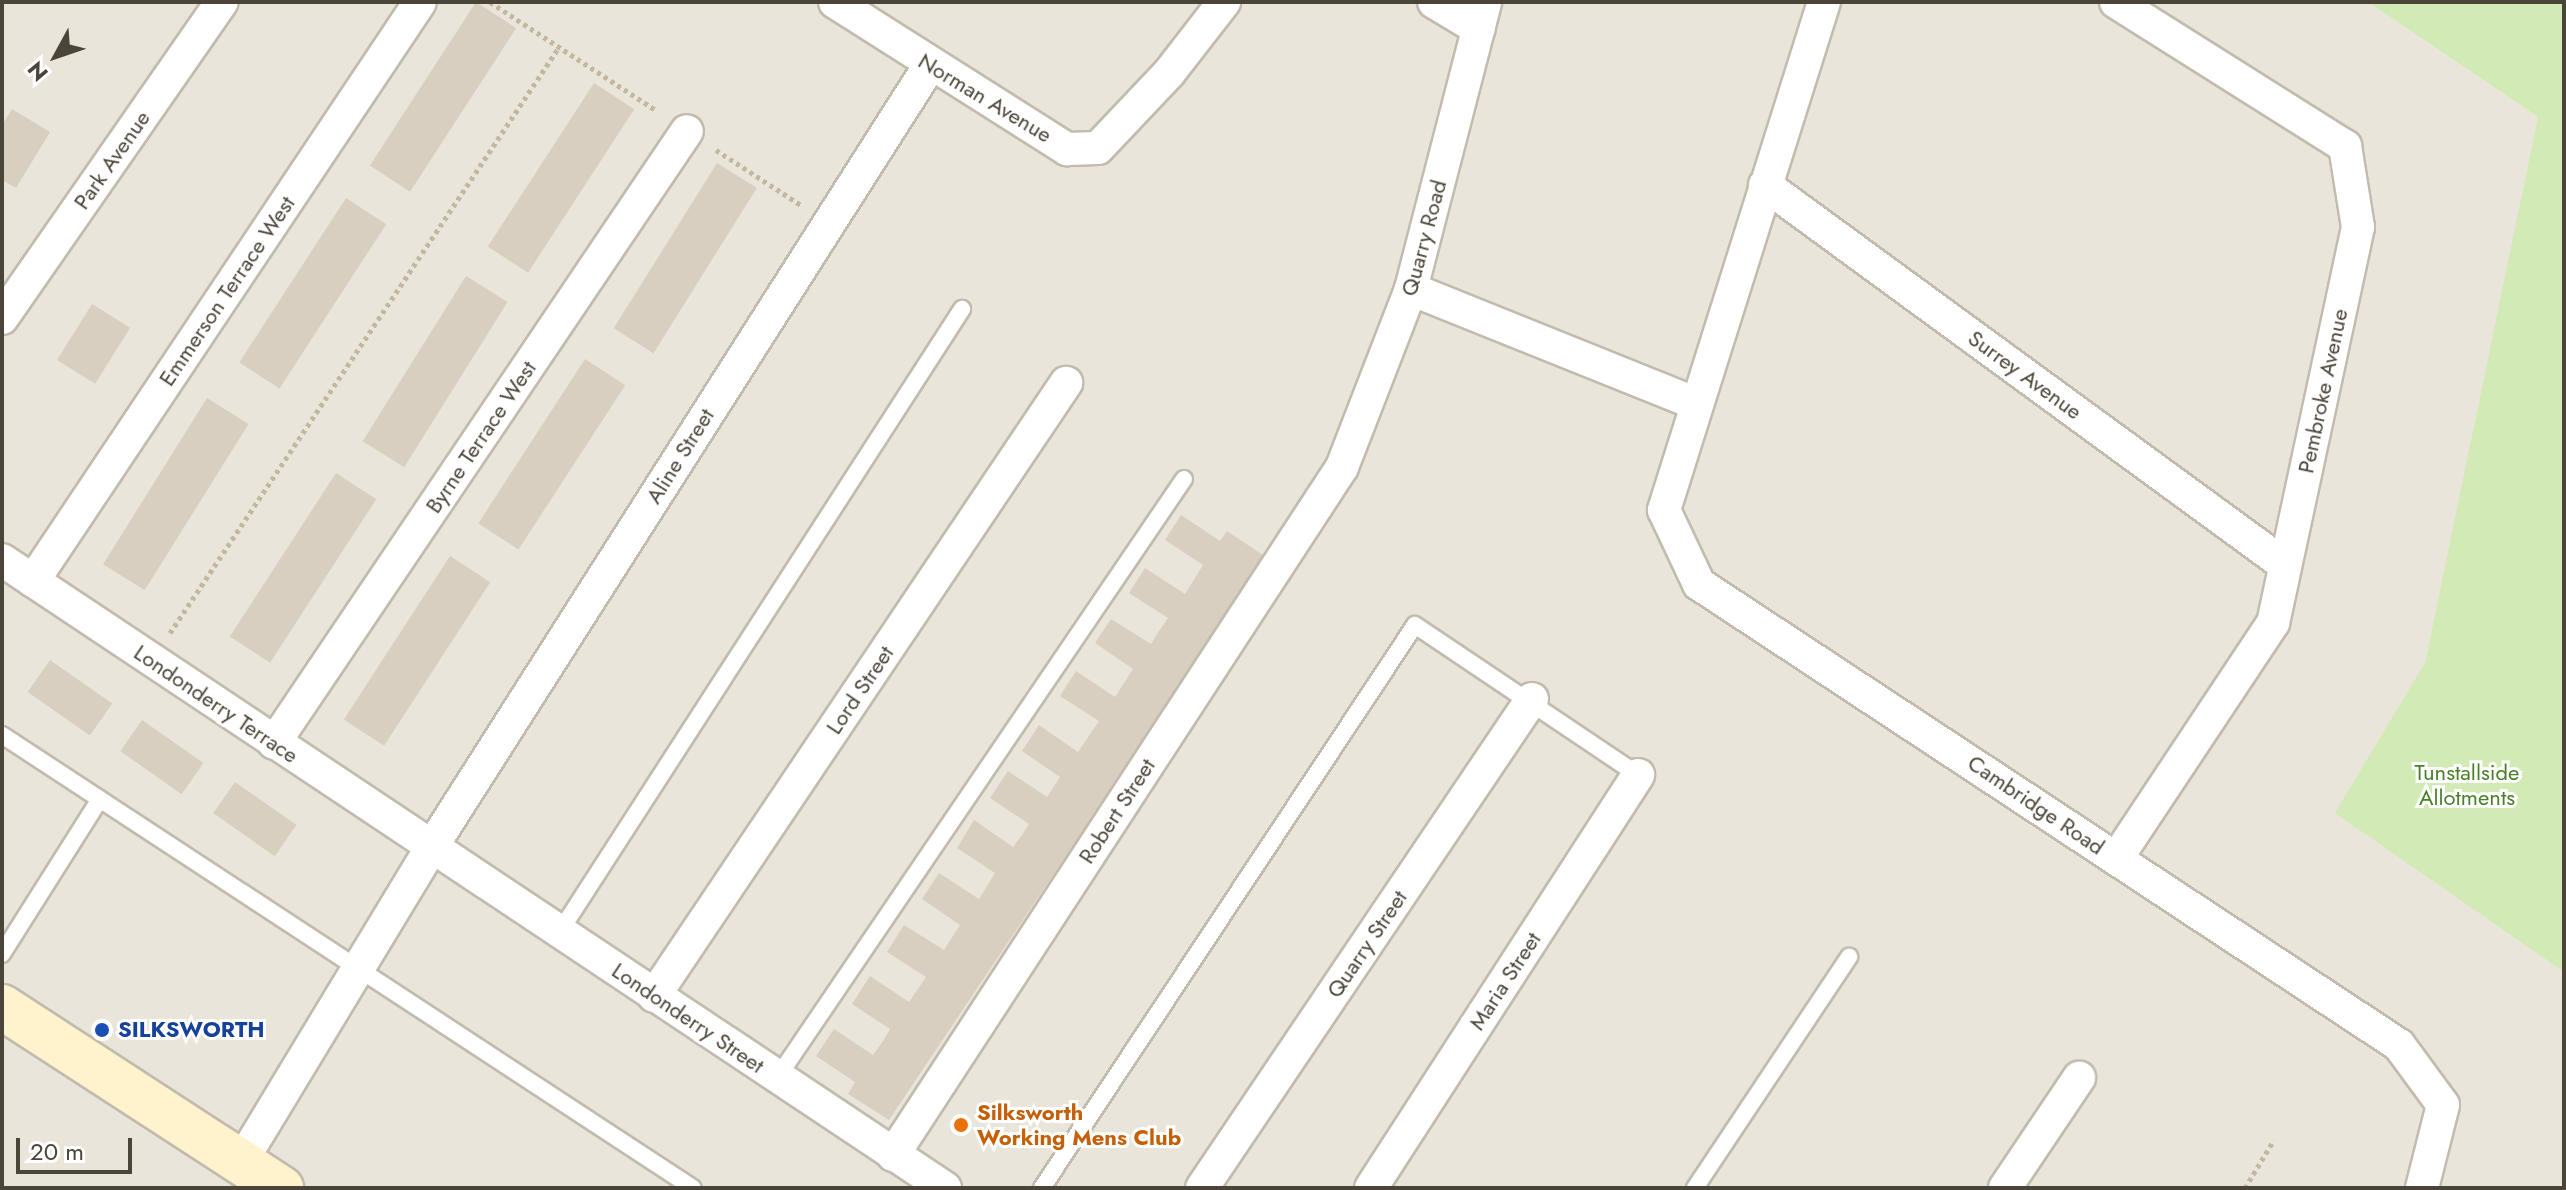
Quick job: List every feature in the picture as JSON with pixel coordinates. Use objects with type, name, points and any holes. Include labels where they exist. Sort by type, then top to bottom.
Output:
[{"type":"street","name":"Park Avenue","points":[[2,318],[222,2]]},
{"type":"street","name":"Emmerson Terrace West","points":[[33,581],[420,2]]},
{"type":"street","name":"Norman Avenue","points":[[835,2],[1067,149],[1098,148],[1169,73],[1224,2]]},
{"type":"street","points":[[1434,2],[1482,16]]},
{"type":"street","points":[[1411,289],[1694,403],[1824,2]]},
{"type":"street","name":"Pembroke Avenue","points":[[2116,2],[2345,146],[2358,227],[2273,623],[2117,858]]},
{"type":"street","name":"Quarry Road","points":[[1342,467],[1411,289],[1482,16]]},
{"type":"street","name":"Aline Street","points":[[232,1175],[431,848],[930,65]]},
{"type":"street","name":"Byrne Terrace West","points":[[274,743],[687,131]]},
{"type":"street","name":"Surrey Avenue","points":[[1765,185],[2285,565]]},
{"type":"street","name":"Lord Street","points":[[654,996],[1066,383]]},
{"type":"street","name":"Cambridge Road","points":[[1694,403],[1664,510],[1699,584],[2399,1045],[2443,1105],[2422,1188]]},
{"type":"street","name":"Robert Street","points":[[893,1155],[1342,467]]},
{"type":"street","name":"Londonderry Terrace","points":[[2,560],[431,848]]},
{"type":"street","name":"Quarry Street","points":[[1202,1188],[1532,699]]},
{"type":"street","name":"Maria Street","points":[[1371,1188],[1638,775]]},
{"type":"street","name":"Londonderry Street","points":[[431,848],[945,1188]]},
{"type":"street","points":[[2,1007],[107,1074],[232,1175],[281,1188]]},
{"type":"street","points":[[2005,1188],[2079,1078]]},
{"type":"lane","points":[[559,933],[962,309]]},
{"type":"lane","points":[[777,1078],[1184,479]]},
{"type":"lane","points":[[1042,1188],[1415,625],[1532,699],[1638,775]]},
{"type":"lane","points":[[2,735],[271,909],[356,971],[693,1188]]},
{"type":"lane","points":[[2,954],[100,799]]},
{"type":"lane","points":[[1695,1188],[1849,957]]},
{"type":"path","points":[[152,660],[559,47]]},
{"type":"path","points":[[2245,1188],[2274,1140]]},
{"type":"shaded area","points":[[2,2],[2368,2],[2538,117],[2564,29],[2564,1188],[2,1188]]},
{"type":"green space","name":"Tunstallside Allotments","points":[[2368,2],[2564,2],[2564,972],[2335,813],[2425,663],[2538,117]]},
{"type":"building","points":[[476,2],[516,28],[410,192],[370,166]]},
{"type":"building","points":[[594,83],[634,109],[528,273],[488,247]]},
{"type":"building","points":[[12,109],[50,132],[16,188],[2,180],[2,125]]},
{"type":"building","points":[[717,163],[757,188],[654,353],[614,328]]},
{"type":"building","points":[[346,198],[386,224],[280,389],[239,362]]},
{"type":"building","points":[[466,276],[508,302],[404,467],[363,441]]},
{"type":"building","points":[[92,304],[130,328],[95,384],[57,360]]},
{"type":"building","points":[[585,359],[625,385],[519,550],[478,523]]},
{"type":"building","points":[[207,398],[249,424],[145,590],[103,564]]},
{"type":"building","points":[[336,473],[376,499],[270,663],[230,637]]},
{"type":"building","points":[[1181,515],[1220,541],[1227,531],[1266,557],[889,1120],[848,1094],[855,1082],[816,1056],[834,1029],[873,1055],[883,1041],[890,1029],[852,1004],[870,976],[909,1002],[926,977],[887,952],[904,925],[944,950],[960,925],[922,899],[939,873],[979,899],[995,873],[957,848],[974,820],[1013,847],[1022,835],[1029,824],[990,798],[1008,771],[1047,797],[1060,777],[1022,751],[1039,725],[1078,752],[1099,721],[1060,696],[1076,671],[1115,697],[1133,669],[1095,643],[1111,619],[1151,644],[1168,618],[1129,593],[1145,568],[1185,594],[1203,565],[1165,540]]},
{"type":"building","points":[[450,556],[490,582],[384,746],[344,720]]},
{"type":"building","points":[[50,660],[112,704],[90,736],[28,692]]},
{"type":"building","points":[[142,720],[203,763],[182,794],[120,751]]},
{"type":"building","points":[[235,782],[296,825],[275,856],[213,813]]},
{"type":"place","name":"SILKSWORTH","points":[[102,1030]]},
{"type":"place","name":"Silksworth Working Mens Club","points":[[961,1125]]}]
